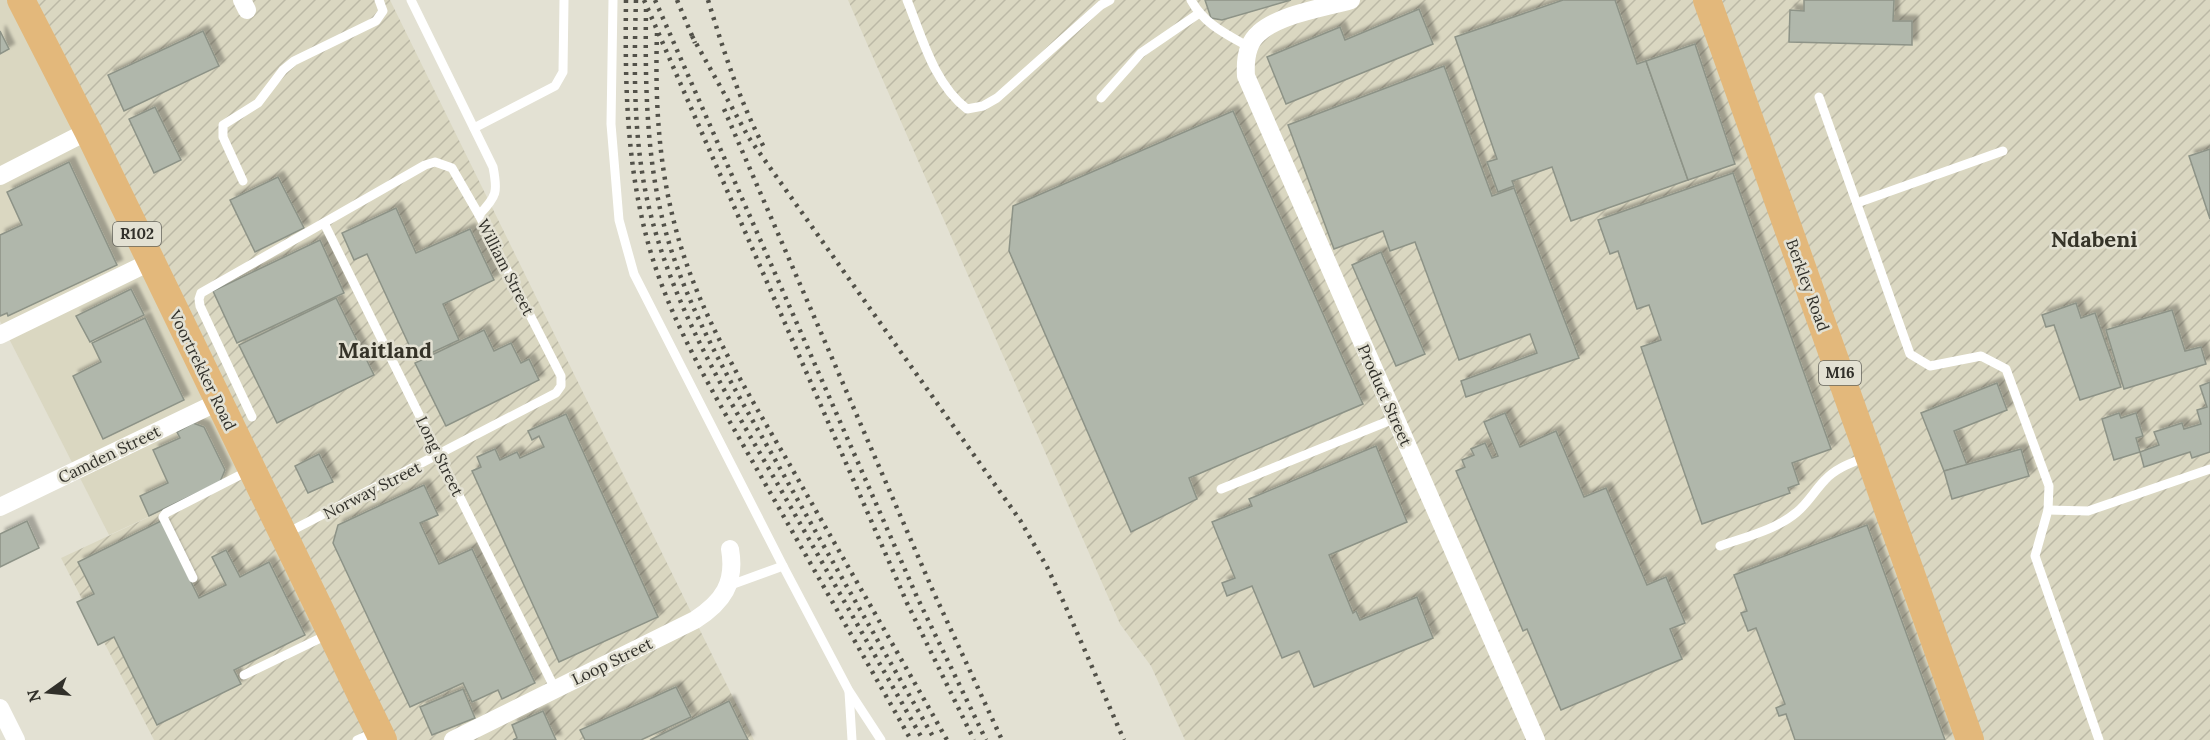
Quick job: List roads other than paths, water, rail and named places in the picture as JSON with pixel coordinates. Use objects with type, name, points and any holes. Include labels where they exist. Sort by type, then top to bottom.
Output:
[{"type":"main road","name":"Voortrekker Road","points":[[21,0],[88,131],[331,633],[373,737]]},
{"type":"main road","name":"Berkley Road","points":[[1707,0],[1970,740]]},
{"type":"street","points":[[1249,47],[1258,33],[1278,21],[1351,0]]},
{"type":"street","name":"Product Street","points":[[1249,47],[1245,61],[1246,76],[1536,740]]},
{"type":"street","points":[[0,176],[88,131]]},
{"type":"street","points":[[0,335],[150,262]]},
{"type":"street","name":"Camden Street","points":[[0,507],[218,402]]},
{"type":"street","points":[[728,586],[731,572],[730,549]]},
{"type":"street","name":"Loop Street","points":[[453,740],[695,620],[719,602],[728,586]]},
{"type":"street","points":[[0,708],[16,740]]},
{"type":"lane","points":[[243,181],[223,137],[221,131],[223,125],[258,104],[283,70],[294,61],[381,17],[383,11],[379,0]]},
{"type":"lane","points":[[411,0],[493,167],[497,185],[493,201],[479,214]]},
{"type":"lane","points":[[474,128],[555,86],[563,72],[564,0]]},
{"type":"lane","points":[[613,0],[611,124],[619,220],[633,274],[849,691],[881,740]]},
{"type":"lane","points":[[907,0],[941,81],[955,100],[967,109],[983,106],[997,98],[1101,4],[1110,0]]},
{"type":"lane","points":[[1191,0],[1198,14],[1211,26],[1249,47]]},
{"type":"lane","points":[[1101,98],[1141,53],[1198,14]]},
{"type":"lane","points":[[1819,97],[1910,354],[1930,366],[1981,357],[2006,369],[2049,486],[2048,510],[2035,556],[2099,740]]},
{"type":"lane","points":[[1857,202],[2003,151]]},
{"type":"lane","name":"William Street","points":[[324,223],[425,165],[435,162],[452,168],[479,214],[561,376],[561,386],[556,393]]},
{"type":"lane","points":[[252,417],[198,299],[201,293],[324,223]]},
{"type":"lane","name":"Long Street","points":[[324,223],[555,689]]},
{"type":"lane","name":"Norway Street","points":[[282,535],[556,393]]},
{"type":"lane","points":[[1221,489],[1396,418]]},
{"type":"lane","points":[[1720,546],[1781,522],[1797,512],[1838,469],[1869,456]]},
{"type":"lane","points":[[2048,510],[2088,511],[2210,468]]},
{"type":"lane","points":[[193,578],[163,517],[166,513],[251,470]]},
{"type":"lane","points":[[728,586],[783,566]]},
{"type":"lane","points":[[244,675],[331,633]]},
{"type":"lane","points":[[849,691],[852,740]]},
{"type":"railway","points":[[626,0],[628,120],[635,180],[647,239],[667,298],[708,382],[911,740]]},
{"type":"railway","points":[[636,0],[635,75],[639,150],[647,199],[670,274],[719,381],[923,740]]},
{"type":"railway","points":[[644,0],[907,603],[974,740]]},
{"type":"railway","points":[[655,0],[917,597],[986,740]]},
{"type":"railway","points":[[677,0],[695,43]]},
{"type":"railway","points":[[708,0],[740,96],[766,151]]},
{"type":"railway","points":[[646,9],[647,98],[651,157],[661,215],[690,300],[732,383],[935,740]]},
{"type":"railway","points":[[657,33],[657,105],[664,175],[674,222],[694,284],[737,374],[947,740]]},
{"type":"railway","points":[[692,36],[749,138],[1020,520],[1047,567],[1065,605],[1124,740]]},
{"type":"railway","points":[[724,109],[933,591],[1002,740]]},
{"type":"district","name":"Ndabeni","points":[[2094,239]]},
{"type":"district","name":"Maitland","points":[[385,350]]}]
